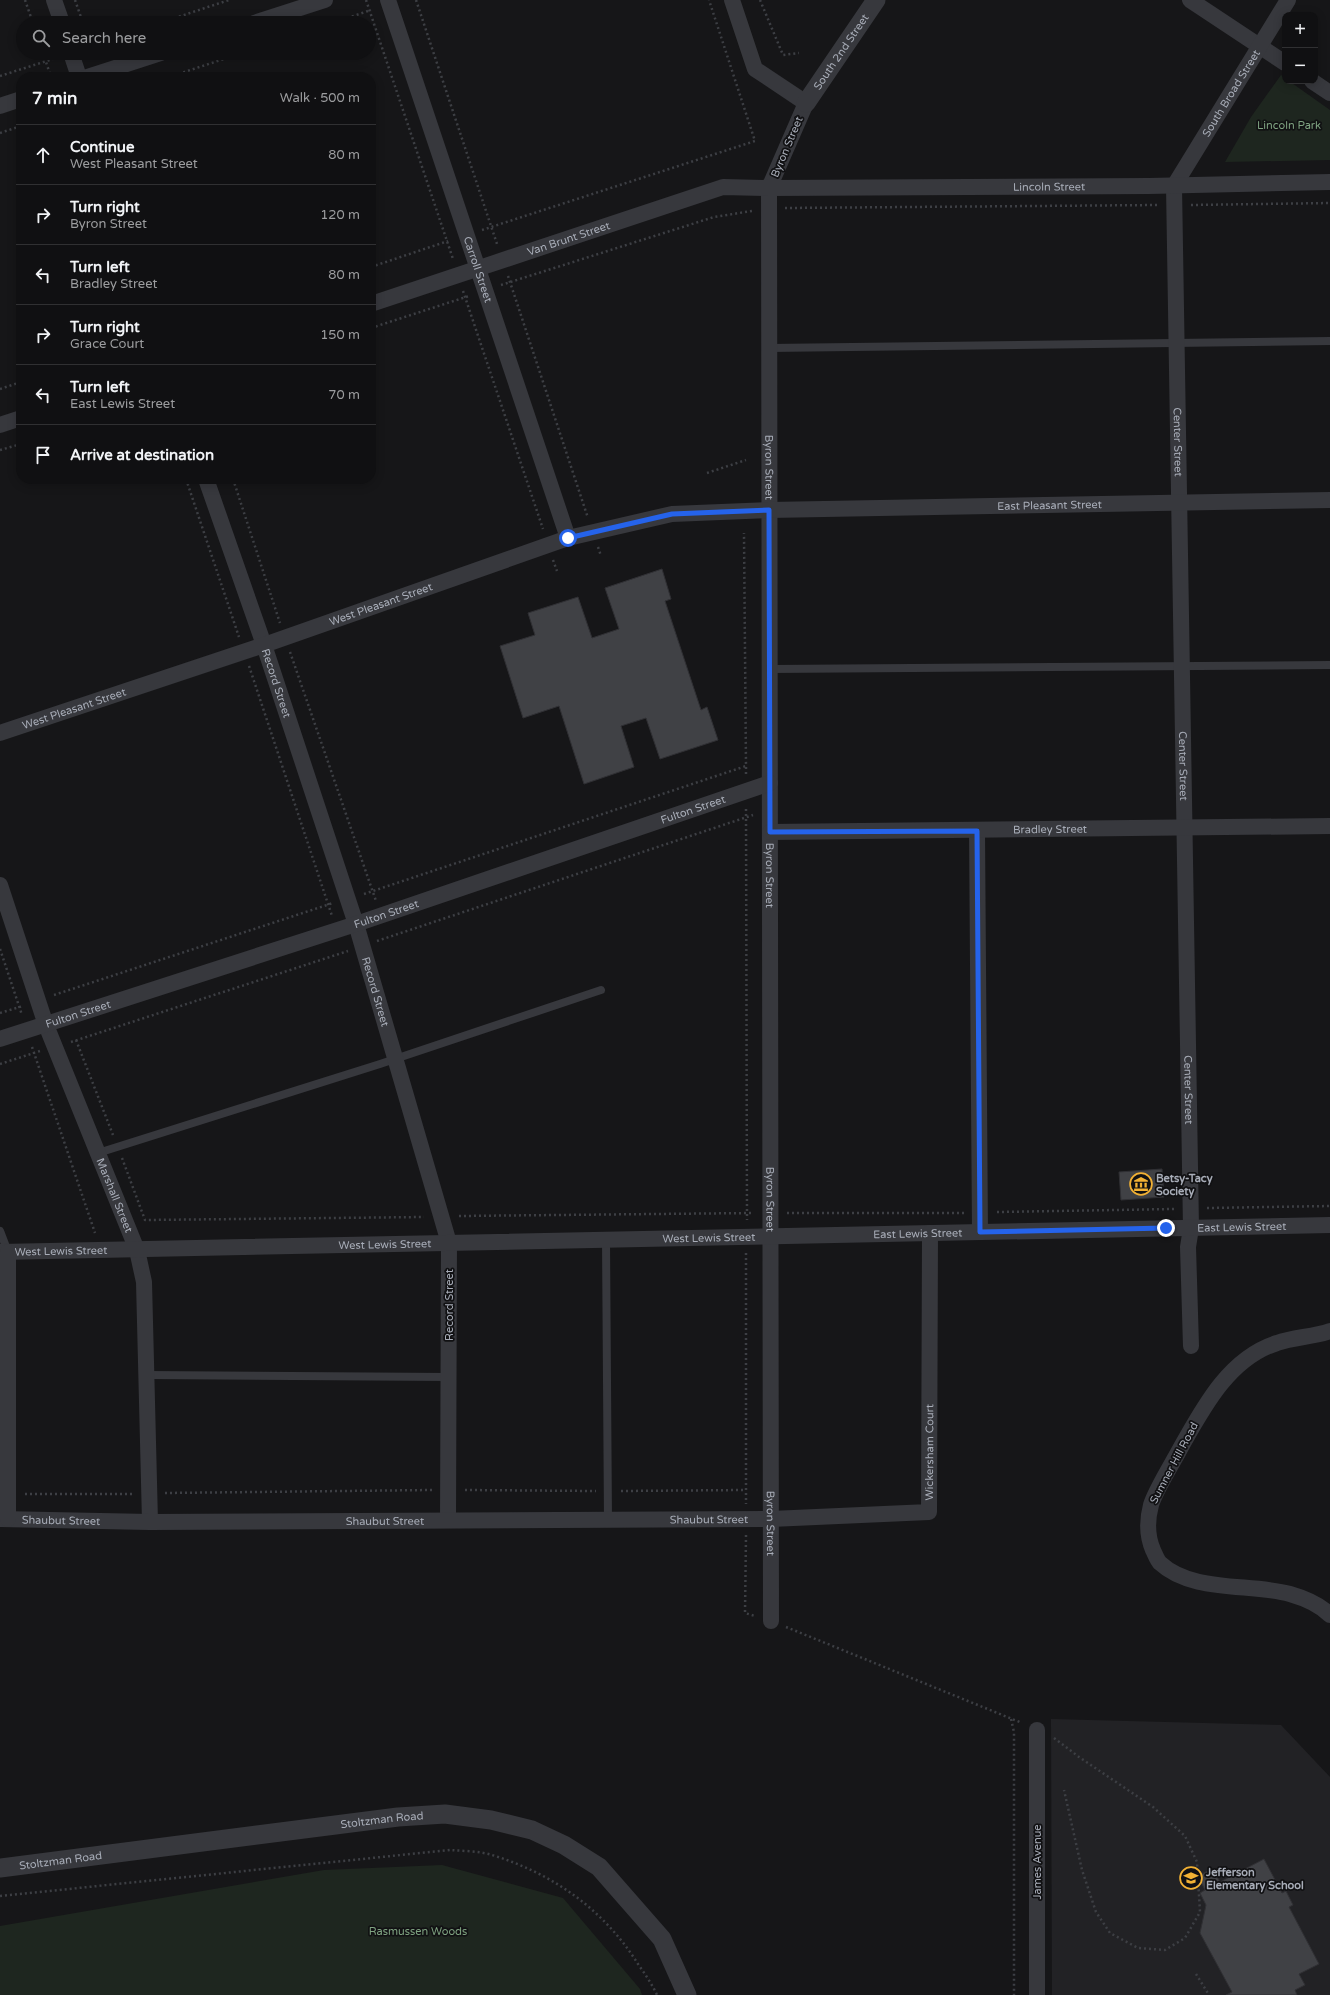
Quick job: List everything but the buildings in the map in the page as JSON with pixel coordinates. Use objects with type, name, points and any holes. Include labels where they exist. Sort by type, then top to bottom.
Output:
[{"type":"street","points":[[54,0],[60,16]]},
{"type":"street","points":[[276,16],[325,0]]},
{"type":"street","name":"Byron Street","points":[[732,0],[755,69],[806,103],[769,188],[771,1621]]},
{"type":"street","name":"South 2nd Street","points":[[806,103],[876,0]]},
{"type":"street","points":[[1190,0],[1282,61]]},
{"type":"street","name":"South Broad Street","points":[[1174,186],[1288,0]]},
{"type":"street","name":"Carroll Street","points":[[389,2],[568,538]]},
{"type":"street","points":[[68,60],[76,72]]},
{"type":"street","points":[[102,72],[139,60]]},
{"type":"street","points":[[1316,84],[1330,94]]},
{"type":"street","points":[[0,106],[16,101]]},
{"type":"street","name":"Lincoln Street","points":[[769,188],[1174,186],[1330,182]]},
{"type":"street","name":"Center Street","points":[[1174,186],[1191,1208],[1191,1228],[1188,1247],[1191,1346]]},
{"type":"street","name":"Van Brunt Street","points":[[376,302],[723,187],[769,188]]},
{"type":"street","points":[[0,425],[16,420]]},
{"type":"street","name":"Record Street","points":[[208,484],[264,645],[356,924],[449,1243],[448,1520]]},
{"type":"street","name":"East Pleasant Street","points":[[769,510],[1180,504],[1330,500]]},
{"type":"street","name":"West Pleasant Street","points":[[0,733],[285,638],[568,538],[672,514],[769,510]]},
{"type":"street","name":"Fulton Street","points":[[0,1039],[356,924],[770,783]]},
{"type":"street","name":"Bradley Street","points":[[770,832],[977,831],[1330,826]]},
{"type":"street","points":[[977,831],[980,1232]]},
{"type":"street","name":"Marshall Street","points":[[0,885],[46,1025],[137,1250],[144,1282],[150,1522]]},
{"type":"street","name":"East Lewis Street","points":[[770,1237],[1330,1225]]},
{"type":"street","name":"Wickersham Court","points":[[771,1519],[929,1512],[930,1233]]},
{"type":"street","name":"West Lewis Street","points":[[4,1252],[770,1237]]},
{"type":"street","points":[[4,1252],[8,1494],[4,1519]]},
{"type":"street","name":"Sumner Hill Road","points":[[1330,1331],[1278,1342],[1253,1352],[1235,1368],[1198,1417],[1180,1450],[1151,1505],[1147,1530],[1150,1544],[1159,1562],[1174,1572],[1195,1580],[1216,1584],[1290,1594],[1309,1601],[1330,1615]]},
{"type":"street","name":"Shaubut Street","points":[[4,1519],[150,1522],[771,1519]]},
{"type":"street","name":"James Avenue","points":[[1037,1730],[1038,1995]]},
{"type":"street","name":"Stoltzman Road","points":[[0,1868],[398,1817],[445,1814],[491,1820],[532,1830],[564,1845],[599,1867],[662,1939],[687,1995]]},
{"type":"lane","points":[[769,348],[1330,341]]},
{"type":"lane","points":[[770,669],[1330,665]]},
{"type":"lane","points":[[98,1153],[396,1058],[601,990]]},
{"type":"lane","points":[[0,1231],[4,1252]]},
{"type":"lane","points":[[606,1240],[608,1520]]},
{"type":"lane","points":[[147,1374],[449,1377]]},
{"type":"path","points":[[25,0],[31,16]]},
{"type":"path","points":[[75,0],[81,16]]},
{"type":"path","points":[[181,16],[229,0]]},
{"type":"path","points":[[416,0],[601,556]]},
{"type":"path","points":[[376,264],[755,140],[709,0]]},
{"type":"path","points":[[760,0],[783,55],[799,53]]},
{"type":"path","points":[[352,16],[389,2]]},
{"type":"path","points":[[0,76],[49,60]]},
{"type":"path","points":[[184,72],[221,60]]},
{"type":"path","points":[[46,61],[49,72]]},
{"type":"path","points":[[0,133],[16,128]]},
{"type":"path","points":[[376,326],[714,217],[769,208],[1330,203]]},
{"type":"path","points":[[0,389],[16,384]]},
{"type":"path","points":[[0,450],[16,445]]},
{"type":"path","points":[[707,473],[746,460]]},
{"type":"path","points":[[188,484],[329,904],[336,930],[347,959]]},
{"type":"path","points":[[234,484],[285,638],[389,937]]},
{"type":"path","points":[[744,533],[747,1214],[745,1613],[771,1621]]},
{"type":"path","points":[[0,1013],[329,904],[348,900],[746,766]]},
{"type":"path","points":[[0,1064],[345,952],[770,809]]},
{"type":"path","points":[[0,949],[101,1250]]},
{"type":"path","points":[[76,1040],[145,1220],[770,1213],[980,1213],[1330,1206]]},
{"type":"path","points":[[8,1494],[150,1494],[448,1490],[746,1490]]},
{"type":"path","points":[[1011,1719],[1014,1732],[1014,1995]]},
{"type":"path","points":[[0,1896],[450,1850],[491,1855],[526,1868],[564,1886],[594,1910],[624,1941],[657,1995]]},
{"type":"path","points":[[1196,1974],[1208,1995]]},
{"type":"shaded area","name":"Jefferson Elementary School","points":[[1051,1719],[1281,1725],[1330,1777],[1330,1995],[1052,1995]]},
{"type":"green space","name":"Lincoln Park","points":[[1281,75],[1282,84],[1293,84],[1330,110],[1330,160],[1225,162],[1251,117]]},
{"type":"green space","name":"Rasmussen Woods","points":[[442,1865],[563,1898],[640,1989],[642,1995],[0,1995],[0,1926],[324,1870]]},
{"type":"place","name":"Betsy-Tacy Society","points":[[1141,1184]]},
{"type":"place","name":"Jefferson Elementary School","points":[[1191,1878]]},
{"type":"route","points":[[568,538],[672,514],[769,510],[770,832],[977,831],[980,1232],[1166,1228]]}]
